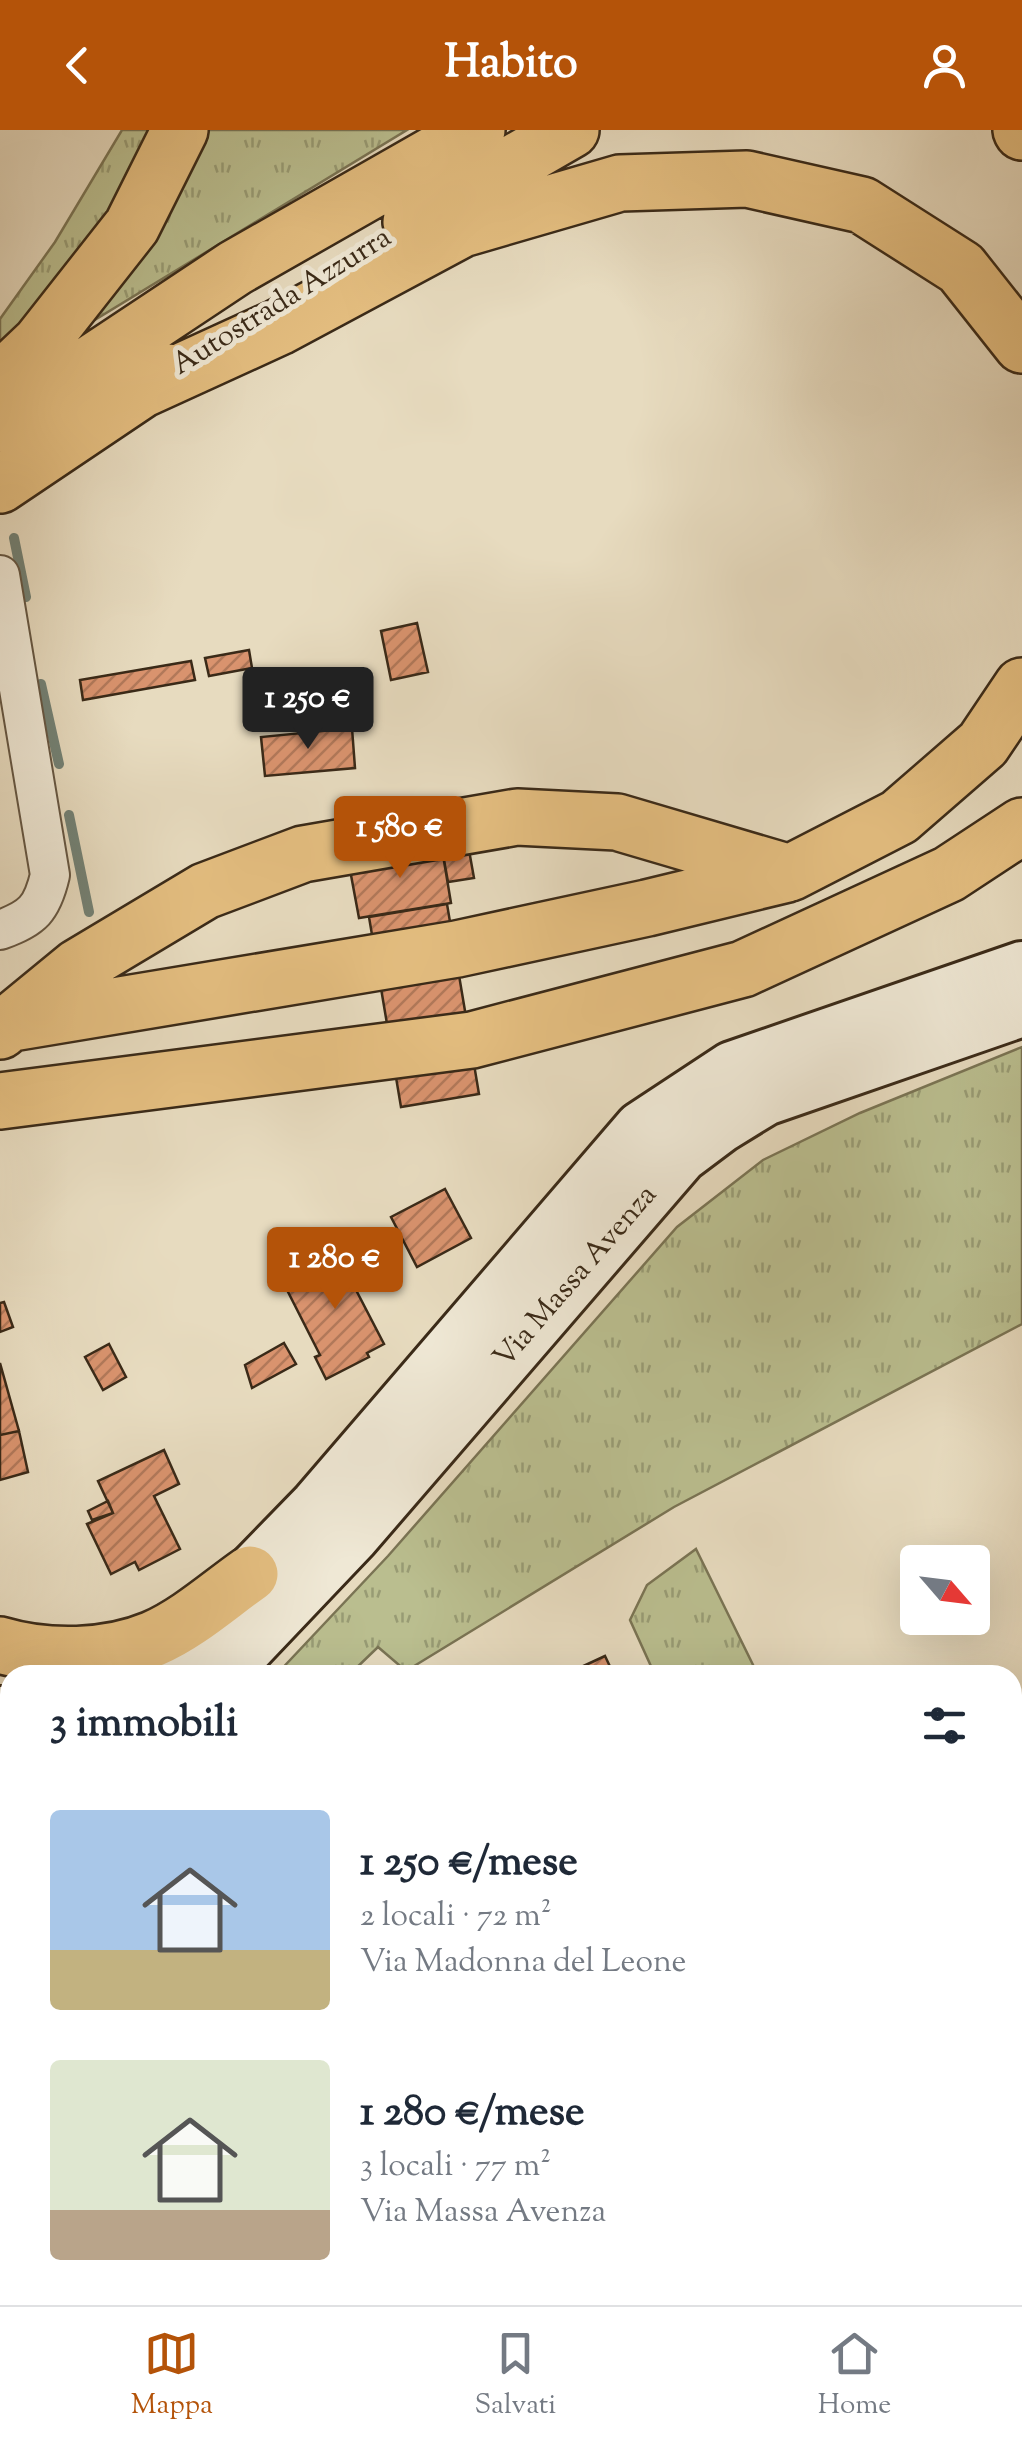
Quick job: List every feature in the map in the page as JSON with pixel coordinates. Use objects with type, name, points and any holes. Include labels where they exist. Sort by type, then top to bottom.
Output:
[{"type":"highway","points":[[0,380],[40,343],[132,226],[180,130]]},
{"type":"highway","points":[[0,424],[235,268],[477,130]]},
{"type":"highway","name":"Autostrada Azzurra","points":[[0,485],[246,318],[571,130]]},
{"type":"highway","points":[[140,391],[278,328],[462,228],[620,183],[747,179],[862,205],[962,268],[1022,345]]},
{"type":"highway","points":[[5,1027],[78,966],[206,891],[303,854],[517,817],[616,822],[790,873],[898,817],[983,744],[1022,686]]},
{"type":"highway","points":[[5,1027],[457,949],[790,873],[938,846],[1022,797]]},
{"type":"highway","points":[[966,864],[1022,797]]},
{"type":"highway","points":[[0,1102],[472,1040],[743,969],[966,864],[1022,826]]},
{"type":"highway","points":[[0,1645],[20,1651],[68,1654],[111,1650],[153,1639],[250,1574]]},
{"type":"main road","name":"Via Massa Avenza","points":[[171,1665],[250,1574],[317,1505],[642,1128],[732,1068],[1022,968]]},
{"type":"main road","name":"Via Massa Avenza","points":[[230,1665],[353,1536],[681,1156],[765,1099],[1022,1010]]},
{"type":"street","points":[[0,575],[50,875],[42,906],[0,930]]},
{"type":"green space","points":[[122,130],[159,130],[146,166],[0,363],[0,319],[55,242]]},
{"type":"green space","points":[[192,130],[407,130],[88,324]]},
{"type":"green space","points":[[1022,1047],[1022,1324],[674,1507],[416,1665],[399,1665],[378,1647],[359,1665],[285,1665],[388,1556],[677,1227],[763,1160],[860,1113]]},
{"type":"green space","points":[[696,1549],[753,1665],[650,1665],[630,1620],[647,1585]]},
{"type":"building","points":[[417,623],[428,672],[391,680],[381,631]]},
{"type":"building","points":[[249,650],[252,668],[209,676],[205,658]]},
{"type":"building","points":[[191,661],[195,680],[83,700],[80,680]]},
{"type":"building","points":[[352,728],[355,768],[265,776],[261,737]]},
{"type":"building","points":[[467,839],[474,878],[448,882],[441,843]]},
{"type":"building","points":[[441,843],[451,903],[359,918],[348,859]]},
{"type":"building","points":[[447,904],[479,1094],[401,1107],[369,917]]},
{"type":"building","points":[[445,1189],[471,1238],[417,1267],[391,1217]]},
{"type":"building","points":[[351,1247],[369,1281],[355,1288],[384,1344],[367,1353],[369,1357],[326,1379],[315,1357],[320,1355],[283,1282]]},
{"type":"building","points":[[4,1302],[13,1327],[0,1332],[0,1303]]},
{"type":"building","points":[[284,1343],[296,1364],[252,1388],[245,1365]]},
{"type":"building","points":[[109,1344],[126,1377],[103,1390],[85,1357]]},
{"type":"building","points":[[0,1363],[19,1431],[0,1435]]},
{"type":"building","points":[[19,1431],[28,1472],[0,1480],[0,1435]]},
{"type":"building","points":[[164,1450],[179,1484],[154,1496],[180,1549],[139,1570],[135,1562],[111,1574],[87,1524],[113,1513],[98,1481]]},
{"type":"building","points":[[108,1501],[113,1513],[92,1520],[88,1511]]},
{"type":"building","points":[[605,1656],[609,1665],[586,1665]]},
{"type":"waterway","points":[[14,538],[26,597]]},
{"type":"waterway","points":[[41,684],[59,764]]},
{"type":"waterway","points":[[69,815],[89,912]]}]
